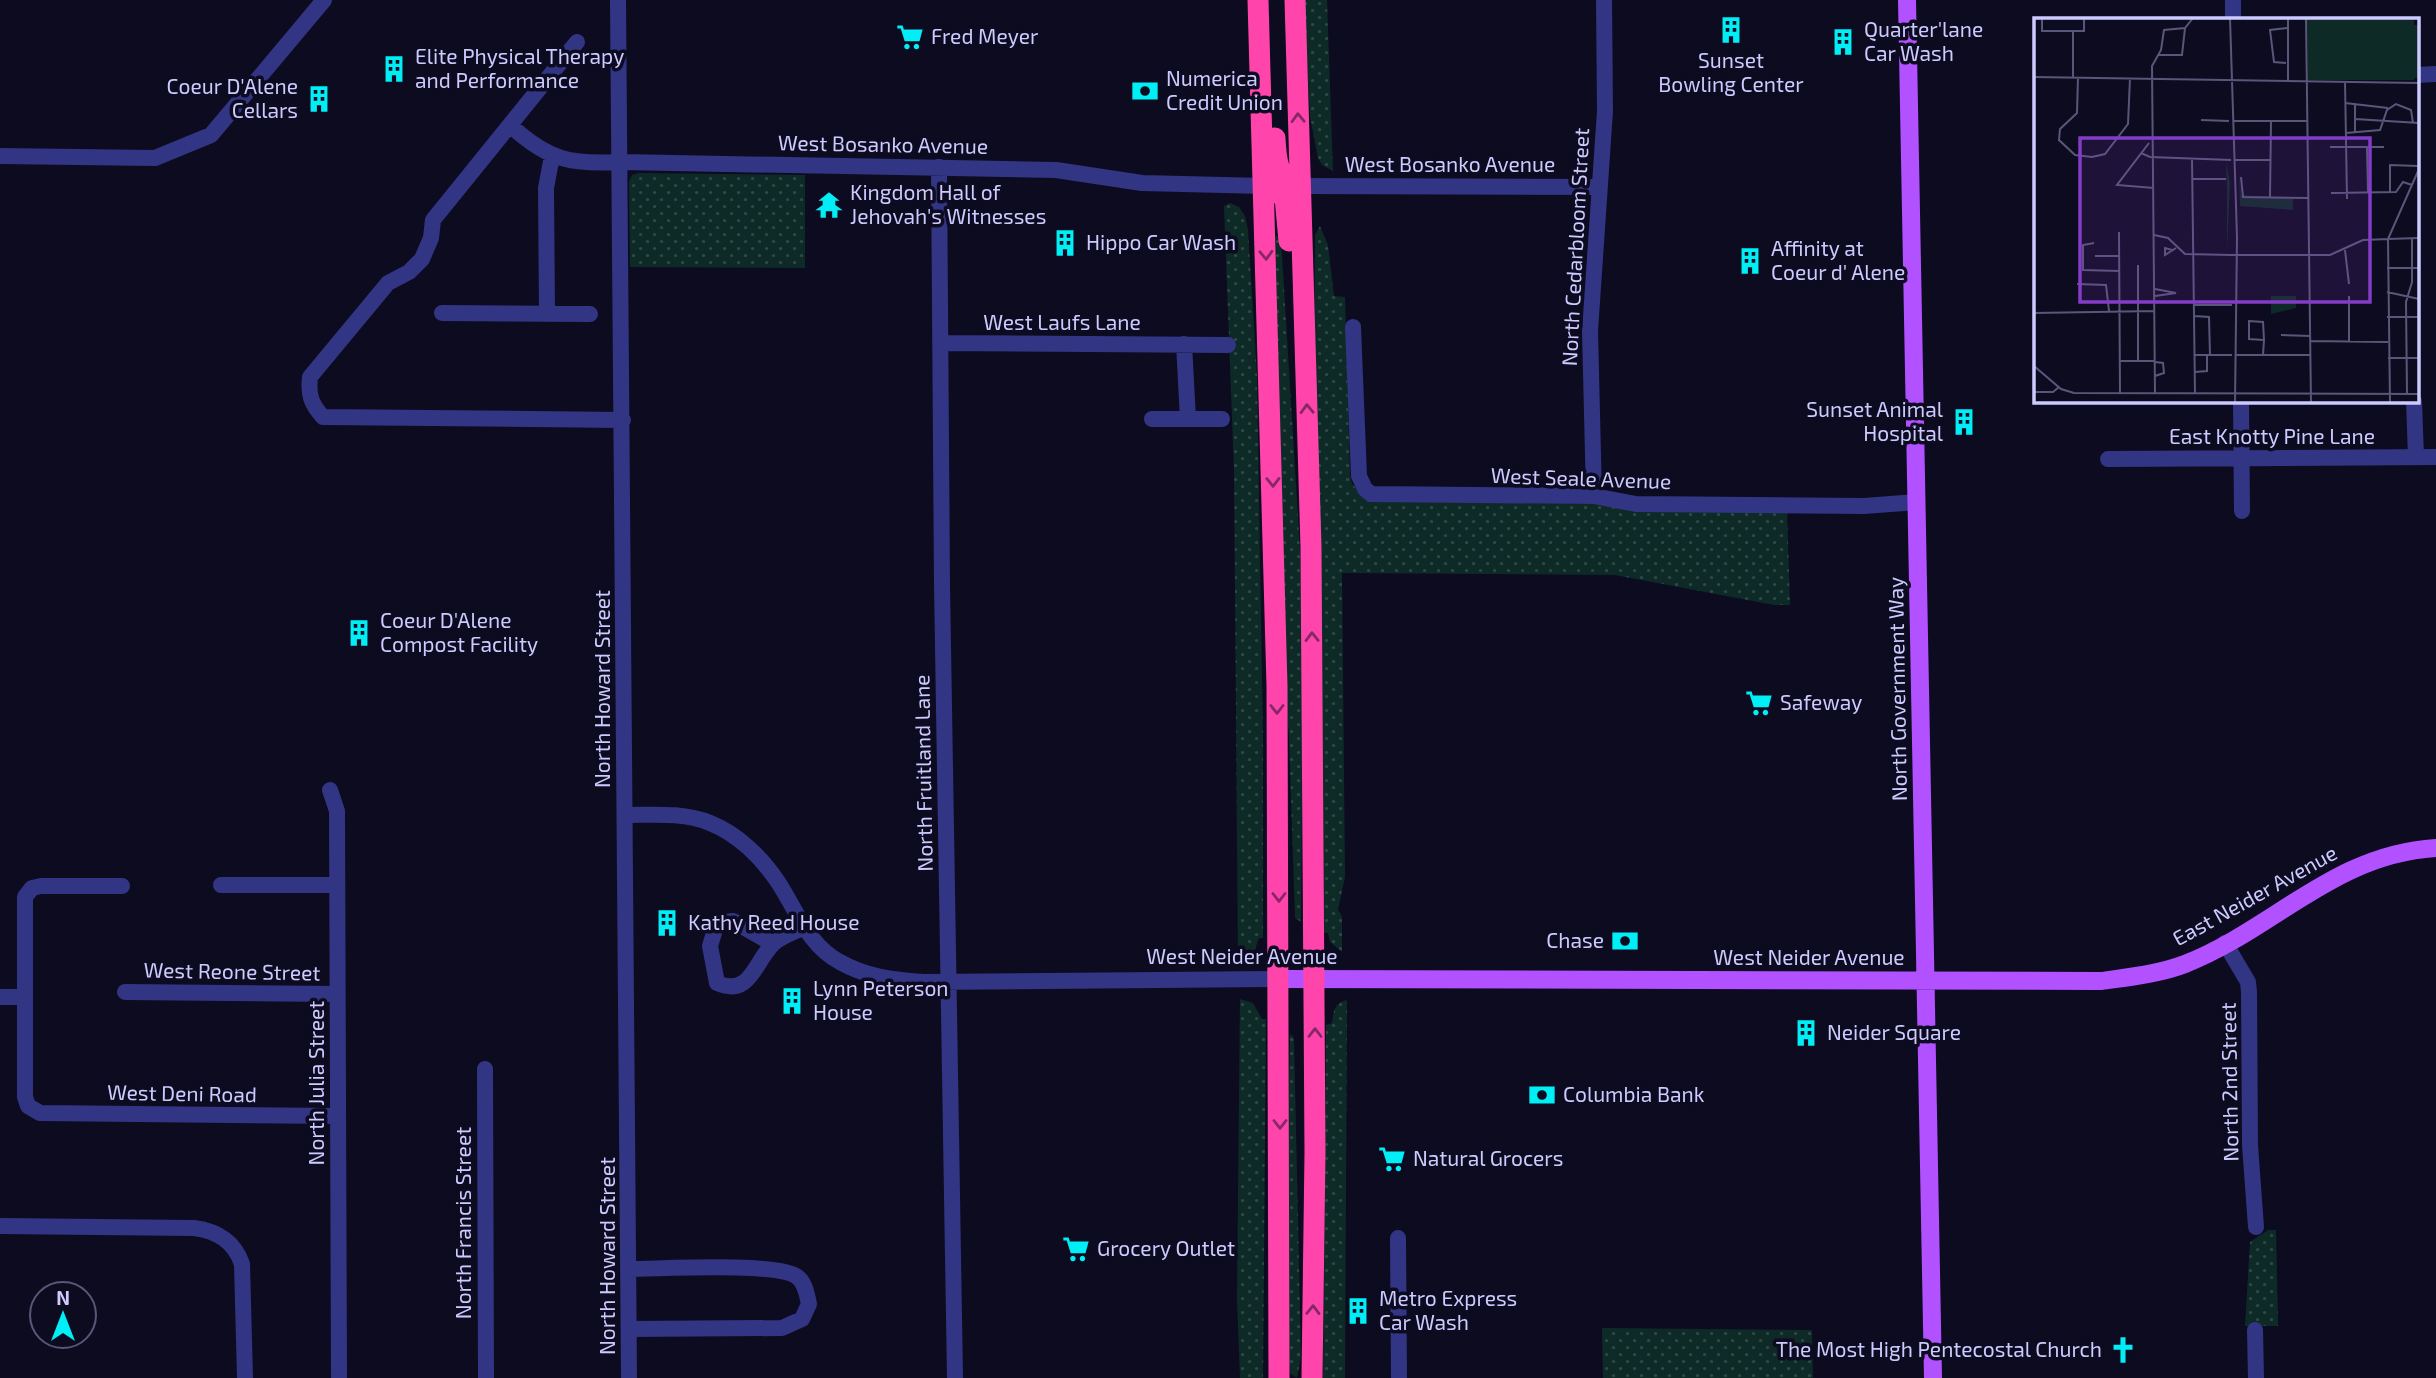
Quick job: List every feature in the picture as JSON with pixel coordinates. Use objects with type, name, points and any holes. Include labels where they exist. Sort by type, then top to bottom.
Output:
[{"type":"highway","points":[[1258,0],[1275,563],[1279,1378]]},
{"type":"highway","points":[[1295,0],[1311,547],[1314,979],[1312,1378]]},
{"type":"highway","points":[[1260,56],[1269,88],[1281,174],[1287,182],[1300,186]]},
{"type":"highway","points":[[1264,186],[1284,197],[1294,280],[1304,301]]},
{"type":"highway","points":[[1279,1355],[1285,1378]]},
{"type":"main road","name":"North Government Way","points":[[1907,0],[1933,1378]]},
{"type":"main road","name":"East Neider Avenue","points":[[1927,980],[2032,984],[2101,981],[2185,964],[2343,872],[2410,849],[2436,848]]},
{"type":"main road","name":"West Neider Avenue","points":[[1279,979],[1927,980]]},
{"type":"street","points":[[0,156],[155,158],[211,135],[324,0]]},
{"type":"street","name":"North Howard Street","points":[[618,0],[629,1378]]},
{"type":"street","name":"North Cedarbloom Street","points":[[1594,496],[1589,357],[1605,90],[1604,0]]},
{"type":"street","points":[[2233,0],[2233,18]]},
{"type":"street","points":[[578,41],[433,220],[431,238],[422,259],[409,272],[388,283],[310,377],[311,404],[323,417],[623,420]]},
{"type":"street","points":[[2418,75],[2436,74]]},
{"type":"street","name":"West Bosanko Avenue","points":[[511,126],[535,147],[552,156],[588,164],[621,162],[1056,170],[1142,183],[1197,187],[1264,186]]},
{"type":"street","points":[[547,314],[546,188],[552,156]]},
{"type":"street","name":"North Fruitland Lane","points":[[939,167],[955,1378]]},
{"type":"street","name":"West Bosanko Avenue","points":[[1300,186],[1600,187]]},
{"type":"street","points":[[442,313],[590,314]]},
{"type":"street","name":"West Seale Avenue","points":[[1353,327],[1359,476],[1365,489],[1371,494],[1594,496],[1636,504],[1864,506],[1917,502]]},
{"type":"street","name":"West Laufs Lane","points":[[940,343],[1228,345]]},
{"type":"street","points":[[1184,344],[1188,419]]},
{"type":"street","points":[[2241,402],[2242,511]]},
{"type":"street","points":[[2414,402],[2416,457]]},
{"type":"street","points":[[1152,418],[1222,419]]},
{"type":"street","name":"East Knotty Pine Lane","points":[[2108,459],[2436,457]]},
{"type":"street","name":"North Julia Street","points":[[330,790],[337,811],[339,1378]]},
{"type":"street","name":"West Neider Avenue","points":[[625,815],[683,816],[710,823],[737,838],[778,882],[804,927],[838,961],[860,972],[898,980],[950,982],[1279,979]]},
{"type":"street","points":[[220,885],[337,885]]},
{"type":"street","points":[[0,997],[24,997],[23,906],[28,891],[41,886],[121,886]]},
{"type":"street","points":[[773,944],[733,921],[717,923],[710,946],[717,983],[735,987],[744,984],[773,944],[804,927]]},
{"type":"street","name":"North 2nd Street","points":[[2225,943],[2248,982],[2250,1145],[2256,1227]]},
{"type":"street","name":"West Reone Street","points":[[125,992],[337,994]]},
{"type":"street","name":"West Deni Road","points":[[24,997],[25,1097],[28,1106],[40,1113],[338,1116]]},
{"type":"street","name":"North Francis Street","points":[[485,1069],[486,1378]]},
{"type":"street","points":[[0,1226],[194,1228],[213,1232],[229,1241],[239,1256],[243,1272],[245,1378]]},
{"type":"street","points":[[1398,1238],[1399,1378]]},
{"type":"street","points":[[629,1269],[772,1269],[797,1276],[805,1286],[809,1304],[802,1319],[782,1328],[629,1329]]},
{"type":"street","points":[[2255,1330],[2256,1378]]},
{"type":"green space","points":[[1304,0],[1327,0],[1333,171],[1322,165],[1318,158],[1310,117]]},
{"type":"green space","points":[[632,175],[805,175],[805,268],[630,267],[629,182]]},
{"type":"green space","points":[[1230,203],[1239,207],[1245,216],[1248,230],[1257,375],[1263,739],[1263,938],[1259,938],[1254,952],[1238,959],[1234,470],[1224,206]]},
{"type":"green space","points":[[1320,226],[1328,245],[1334,296],[1345,297],[1350,475],[1352,484],[1365,498],[1787,509],[1790,605],[1774,605],[1615,575],[1342,573],[1345,877],[1338,910],[1342,916],[1342,952],[1330,942],[1328,933],[1324,933],[1314,373],[1315,235]]},
{"type":"green space","points":[[1275,235],[1281,239],[1300,550],[1303,674],[1301,922],[1295,918],[1289,738],[1279,598],[1272,238]]},
{"type":"green space","points":[[1240,999],[1253,1003],[1262,1019],[1266,1019],[1263,1378],[1240,1378],[1237,1299]]},
{"type":"green space","points":[[1347,1000],[1345,1378],[1323,1378],[1326,1025],[1332,1023],[1337,1005]]},
{"type":"green space","points":[[1290,1034],[1294,1038],[1301,1357],[1297,1378],[1290,1373],[1285,1306]]},
{"type":"green space","points":[[2268,1230],[2276,1230],[2278,1326],[2245,1326],[2250,1242]]},
{"type":"green space","points":[[1602,1328],[1812,1330],[1813,1378],[1603,1378]]},
{"type":"place","name":"Sunset Bowling Center","points":[[1731,30]]},
{"type":"place","name":"Fred Meyer","points":[[910,37]]},
{"type":"place","name":"Quarter'lane Car Wash","points":[[1843,42]]},
{"type":"place","name":"Elite Physical Therapy and Performance","points":[[394,69]]},
{"type":"place","name":"Numerica Credit Union","points":[[1145,91]]},
{"type":"place","name":"Coeur D'Alene Cellars","points":[[319,99]]},
{"type":"place","name":"Kingdom Hall of Jehovah's Witnesses","points":[[829,205]]},
{"type":"place","name":"Hippo Car Wash","points":[[1065,243]]},
{"type":"place","name":"Affinity at Coeur d' Alene","points":[[1750,261]]},
{"type":"place","name":"Sunset Animal Hospital","points":[[1964,422]]},
{"type":"place","name":"Coeur D'Alene Compost Facility","points":[[359,633]]},
{"type":"place","name":"Safeway","points":[[1759,703]]},
{"type":"place","name":"Kathy Reed House","points":[[667,923]]},
{"type":"place","name":"Chase","points":[[1625,941]]},
{"type":"place","name":"Lynn Peterson House","points":[[792,1001]]},
{"type":"place","name":"Neider Square","points":[[1806,1033]]},
{"type":"place","name":"Columbia Bank","points":[[1542,1095]]},
{"type":"place","name":"Natural Grocers","points":[[1392,1159]]},
{"type":"place","name":"Grocery Outlet","points":[[1076,1249]]},
{"type":"place","name":"Metro Express Car Wash","points":[[1358,1311]]},
{"type":"place","name":"The Most High Pentecostal Church","points":[[2123,1350]]}]
